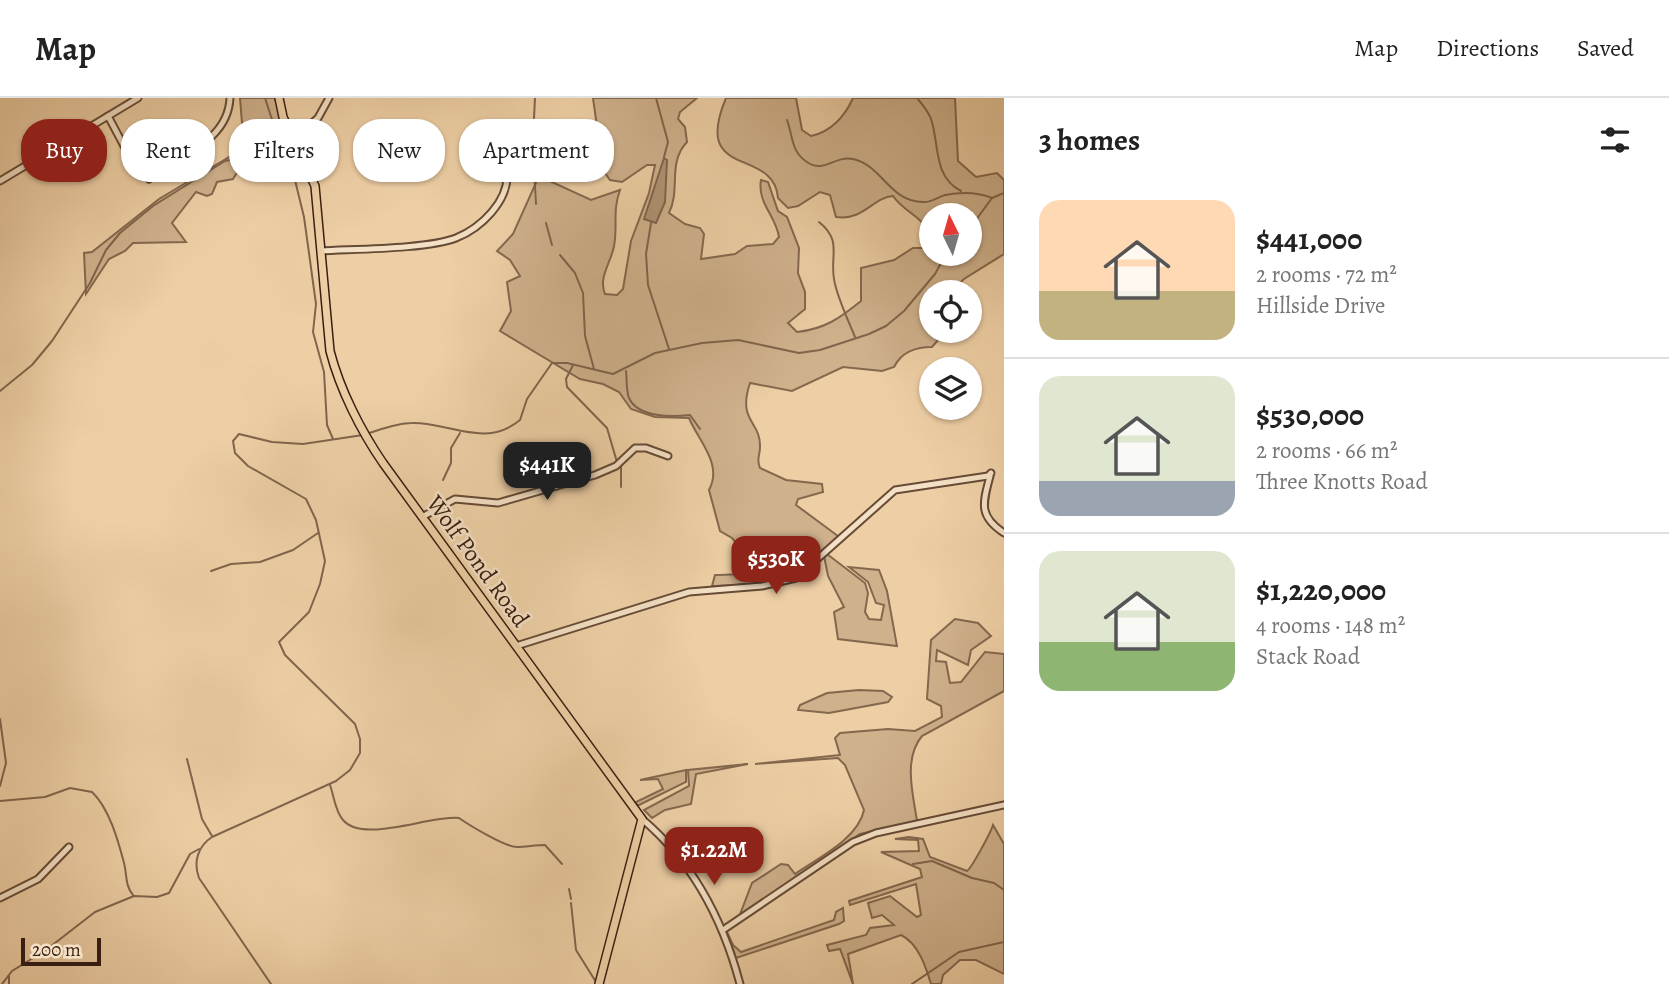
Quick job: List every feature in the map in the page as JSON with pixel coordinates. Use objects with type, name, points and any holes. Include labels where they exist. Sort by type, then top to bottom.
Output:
[{"type":"main road","name":"Wolf Pond Road","points":[[279,98],[284,119]]},
{"type":"main road","name":"Wolf Pond Road","points":[[313,182],[330,351],[337,374],[367,435],[422,517],[642,819]]},
{"type":"main road","points":[[599,984],[642,819]]},
{"type":"street","points":[[0,181],[138,98]]},
{"type":"street","points":[[108,116],[141,172],[149,179],[197,148],[222,126],[230,98]]},
{"type":"street","points":[[317,119],[329,98]]},
{"type":"street","points":[[321,251],[455,238],[491,212],[505,192],[506,182]]},
{"type":"street","points":[[422,517],[456,499],[498,503],[595,475],[616,466],[635,448],[646,447],[668,456]]},
{"type":"street","points":[[516,646],[689,592],[762,586],[796,578],[895,490],[988,476],[991,472],[985,497],[985,515],[989,523],[1004,533]]},
{"type":"street","points":[[723,930],[853,842],[876,833],[1004,805]]},
{"type":"street","points":[[642,819],[681,857],[723,930],[740,984]]},
{"type":"street","points":[[0,898],[38,879],[69,847]]},
{"type":"shaded area","points":[[240,98],[275,98],[282,119],[242,119]]},
{"type":"shaded area","points":[[593,98],[697,98],[680,112],[678,119],[685,127],[687,142],[677,159],[674,195],[669,213],[685,224],[700,228],[704,234],[701,259],[735,254],[747,246],[773,244],[779,237],[764,203],[761,188],[761,180],[768,182],[778,211],[787,217],[799,248],[798,273],[805,292],[805,309],[788,323],[797,332],[832,322],[861,301],[861,268],[894,260],[913,248],[919,248],[919,266],[982,266],[982,203],[919,203],[919,219],[893,196],[880,200],[854,216],[836,217],[830,195],[820,192],[798,206],[788,208],[778,198],[773,182],[763,172],[737,160],[726,152],[719,141],[718,124],[726,98],[796,98],[802,130],[811,136],[825,131],[836,122],[853,98],[955,98],[958,161],[976,177],[997,173],[1004,180],[1004,254],[963,280],[919,280],[919,343],[936,343],[932,347],[910,351],[901,357],[894,367],[882,371],[843,367],[792,391],[750,383],[746,406],[759,438],[760,468],[786,480],[822,484],[823,492],[798,499],[796,505],[838,536],[809,565],[789,577],[756,584],[712,586],[715,575],[749,573],[778,566],[799,554],[799,544],[769,539],[762,550],[748,556],[732,538],[720,531],[709,490],[713,480],[711,462],[689,418],[655,417],[631,409],[619,392],[603,384],[580,379],[500,331],[511,311],[507,282],[520,276],[510,260],[497,251],[513,234],[536,182],[552,182],[591,200],[620,190],[616,205],[614,246],[603,288],[605,294],[617,295],[623,289],[631,241],[649,193],[655,165],[647,165],[622,182],[614,181],[614,119],[596,119]]},
{"type":"shaded area","points":[[229,157],[229,180],[217,182],[212,194],[207,196],[196,192],[172,223],[186,242],[133,243],[125,251],[109,259],[86,294],[84,253],[92,252],[159,199],[187,182],[215,182],[215,165]]},
{"type":"shaded area","points":[[664,158],[667,160],[665,202],[656,223],[644,219]]},
{"type":"shaded area","points":[[827,554],[865,583],[868,593],[865,612],[869,619],[881,620],[884,605],[876,603],[868,582],[849,567],[879,570],[887,591],[897,646],[838,639],[834,612],[844,607],[828,576],[824,556]]},
{"type":"shaded area","points":[[955,619],[978,623],[991,636],[971,650],[968,665],[937,650],[936,661],[946,662],[950,683],[961,682],[985,652],[1004,654],[1004,691],[922,736],[916,745],[911,766],[917,821],[860,834],[739,917],[752,883],[781,864],[788,865],[795,874],[846,839],[864,810],[845,765],[838,758],[755,764],[840,755],[835,738],[840,733],[888,729],[915,731],[942,717],[941,706],[927,699],[931,640]]},
{"type":"shaded area","points":[[883,691],[892,697],[888,702],[829,713],[798,710],[800,705],[827,693]]},
{"type":"shaded area","points":[[748,764],[696,774],[691,804],[665,810],[652,818],[644,810],[689,786],[688,770]]},
{"type":"shaded area","points":[[686,770],[686,782],[637,806],[636,802],[663,789],[658,779],[640,780]]},
{"type":"shaded area","points":[[993,825],[1004,844],[1004,974],[976,960],[960,960],[943,975],[941,984],[931,984],[917,950],[901,935],[848,954],[853,984],[840,949],[829,951],[827,945],[866,935],[870,928],[894,925],[882,915],[872,918],[868,903],[890,896],[917,917],[921,915],[916,884],[850,905],[849,901],[922,877],[920,869],[881,852],[919,851],[918,840],[895,839],[923,839],[930,857],[967,871]]},
{"type":"shaded area","points":[[843,908],[844,921],[839,924],[736,958],[727,932],[733,945],[741,952],[834,920],[836,912]]},
{"type":"waterway","points":[[265,98],[293,172],[304,217],[316,304],[313,332],[324,372],[327,425],[333,439]]},
{"type":"waterway","points":[[534,118],[535,98]]},
{"type":"waterway","points":[[656,98],[668,142],[664,157]]},
{"type":"waterway","points":[[917,98],[931,119],[942,170],[952,185],[961,191]]},
{"type":"waterway","points":[[787,120],[798,153],[813,165],[853,159],[872,168],[894,190],[912,201],[927,202],[945,195],[963,193],[992,198]]},
{"type":"waterway","points":[[0,391],[32,365],[52,341],[90,283],[106,250],[120,233],[153,206],[229,160]]},
{"type":"waterway","points":[[535,182],[536,204]]},
{"type":"waterway","points":[[982,212],[992,198],[1004,193]]},
{"type":"waterway","points":[[819,222],[831,236],[835,284],[855,337]]},
{"type":"waterway","points":[[546,223],[552,245]]},
{"type":"waterway","points":[[651,223],[646,254],[648,285],[669,349]]},
{"type":"waterway","points":[[560,255],[575,273],[583,293],[585,336],[594,369]]},
{"type":"waterway","points":[[369,433],[412,423],[467,432],[494,433],[520,420],[527,399],[552,363],[567,363],[613,374],[655,353],[702,343],[738,340],[799,353],[820,350],[886,326],[904,311],[939,266]]},
{"type":"waterway","points":[[573,365],[566,379],[567,387],[607,428],[617,462]]},
{"type":"waterway","points":[[626,371],[628,395],[634,405],[656,415],[690,415],[700,429]]},
{"type":"waterway","points":[[443,480],[451,463],[451,448],[460,433]]},
{"type":"waterway","points":[[271,984],[199,878],[198,855],[203,845],[212,837],[336,781],[350,770],[360,753],[360,739],[355,724],[285,655],[279,642],[309,612],[320,584],[325,561],[316,520],[306,499],[248,466],[235,453],[233,441],[239,434],[272,442],[303,444],[363,435]]},
{"type":"waterway","points":[[621,466],[621,487]]},
{"type":"waterway","points":[[211,571],[231,564],[260,562],[293,550],[318,533]]},
{"type":"waterway","points":[[0,719],[6,763],[0,786]]},
{"type":"waterway","points":[[187,759],[202,819],[212,836]]},
{"type":"waterway","points":[[330,785],[340,816],[353,827],[381,829],[459,818],[511,846],[545,845],[562,864]]},
{"type":"waterway","points":[[0,801],[45,797],[70,788],[92,792],[112,825],[124,863],[127,884],[133,895]]},
{"type":"waterway","points":[[2,984],[12,971],[46,950],[95,912],[134,896],[157,897],[169,893],[190,854],[199,849]]},
{"type":"waterway","points":[[913,864],[932,861],[972,878],[994,883],[1004,890]]},
{"type":"waterway","points":[[569,889],[571,899]]},
{"type":"waterway","points":[[571,903],[576,950],[596,982]]},
{"type":"waterway","points":[[912,984],[959,952],[1004,942]]},
{"type":"waterway","points":[[9,976],[9,984]]}]
